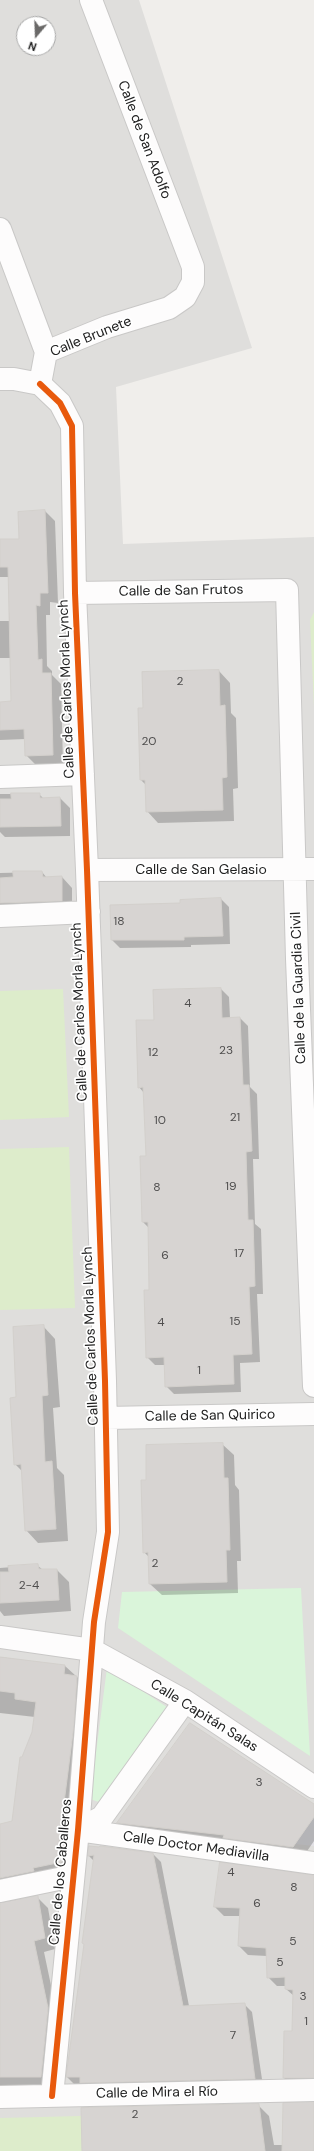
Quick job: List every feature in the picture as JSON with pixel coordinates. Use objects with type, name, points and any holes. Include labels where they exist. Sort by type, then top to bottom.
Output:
[{"type":"street","name":"Calle de San Adolfo","points":[[91,0],[193,267],[193,282]]},
{"type":"street","points":[[0,229],[46,352]]},
{"type":"street","name":"Calle Brunete","points":[[40,384],[46,352],[107,327],[168,308],[185,297],[193,282]]},
{"type":"street","points":[[0,379],[14,379],[40,384]]},
{"type":"street","name":"Calle de Carlos Morla Lynch","points":[[40,384],[60,403],[72,426],[75,593],[89,912],[106,1418],[108,1532],[94,1622],[92,1650]]},
{"type":"street","name":"Calle de San Frutos","points":[[75,593],[286,590]]},
{"type":"street","name":"Calle de la Guardia Civil","points":[[286,590],[305,869],[297,959],[309,1113],[314,1386]]},
{"type":"street","points":[[0,777],[83,774]]},
{"type":"street","name":"Calle de San Gelasio","points":[[87,870],[305,869]]},
{"type":"street","points":[[0,916],[89,912]]},
{"type":"street","name":"Calle de San Quirico","points":[[106,1418],[314,1414]]},
{"type":"street","points":[[0,1637],[92,1650]]},
{"type":"street","name":"Calle Capitán Salas","points":[[92,1650],[185,1702],[314,1787]]},
{"type":"street","name":"Calle de los Caballeros","points":[[52,2096],[78,1830],[92,1650]]},
{"type":"street","points":[[78,1830],[102,1817],[185,1702]]},
{"type":"street","name":"Calle Doctor Mediavilla","points":[[78,1830],[314,1863]]},
{"type":"street","points":[[0,1891],[73,1876]]},
{"type":"street","name":"Calle de Mira el Río","points":[[0,2097],[314,2090]]},
{"type":"shaded area","points":[[0,0],[139,0],[252,348],[116,387],[123,544],[314,537],[314,2151],[0,2151]]},
{"type":"shaded area","points":[[314,1817],[314,1846],[295,1844]]},
{"type":"green space","points":[[314,612],[314,707],[310,620]]},
{"type":"green space","points":[[63,989],[69,1117],[0,1120],[0,991]]},
{"type":"green space","points":[[69,1147],[75,1308],[0,1310],[0,1149]]},
{"type":"green space","points":[[301,1588],[310,1756],[118,1628],[122,1592]]},
{"type":"green space","points":[[107,1668],[170,1709],[102,1803],[90,1799]]},
{"type":"green space","points":[[81,2116],[82,2151],[0,2151],[0,2118]]},
{"type":"building","points":[[45,510],[48,593],[40,593],[40,606],[36,605],[38,660],[42,659],[42,673],[51,673],[53,755],[25,756],[24,729],[0,730],[0,702],[11,701],[8,567],[0,567],[0,539],[19,539],[18,512]]},
{"type":"building","points":[[219,670],[220,706],[225,705],[227,777],[222,778],[223,810],[146,812],[145,780],[140,780],[138,708],[143,708],[142,672]]},
{"type":"building","points":[[11,793],[40,793],[40,798],[60,797],[61,826],[0,827],[0,799],[11,799]]},
{"type":"building","points":[[13,871],[42,871],[43,877],[62,876],[62,901],[0,903],[0,878],[13,877]]},
{"type":"building","points":[[221,898],[223,936],[184,937],[184,940],[111,940],[110,905],[180,903],[180,900]]},
{"type":"building","points":[[221,988],[222,1018],[240,1017],[243,1085],[249,1085],[252,1151],[246,1152],[248,1220],[253,1220],[255,1286],[249,1287],[252,1354],[233,1355],[234,1384],[165,1387],[164,1357],[146,1358],[144,1290],[149,1290],[148,1222],[142,1222],[140,1156],[146,1156],[143,1087],[138,1088],[136,1020],[154,1020],[153,990]]},
{"type":"building","points":[[44,1325],[48,1395],[42,1396],[45,1462],[52,1461],[56,1529],[25,1531],[21,1464],[14,1465],[10,1398],[16,1397],[13,1327]]},
{"type":"building","points":[[223,1443],[224,1478],[228,1478],[230,1550],[226,1550],[227,1582],[149,1584],[148,1552],[143,1553],[141,1480],[146,1480],[146,1445]]},
{"type":"building","points":[[38,1564],[39,1569],[57,1569],[59,1600],[0,1603],[0,1572],[9,1572],[8,1566]]},
{"type":"building","points":[[0,1657],[65,1665],[64,1674],[77,1676],[74,1725],[59,1842],[64,1843],[62,1862],[33,1868],[34,1871],[0,1878],[0,1824],[12,1821],[20,1757],[22,1757],[32,1732],[36,1702],[15,1699],[15,1693],[0,1691]]},
{"type":"building","points":[[190,1723],[314,1804],[314,1817],[293,1847],[223,1838],[224,1835],[117,1823]]},
{"type":"building","points":[[89,1846],[153,1853],[183,2006],[245,2003],[255,2079],[80,2083],[80,2077],[66,2077],[84,1944],[82,1943],[94,1855],[88,1856]]},
{"type":"building","points":[[220,1862],[314,1875],[314,2078],[283,2078],[284,2031],[292,2031],[293,1990],[285,1989],[285,1977],[267,1978],[266,1948],[238,1946],[240,1908],[214,1907]]},
{"type":"building","points":[[38,1896],[45,1938],[34,1941],[48,2008],[41,2077],[0,2077],[0,1903]]},
{"type":"building","points":[[314,2102],[314,2151],[282,2151],[283,2103]]},
{"type":"building","points":[[259,2104],[265,2151],[82,2151],[81,2108]]},
{"type":"cycle path","points":[[40,384],[60,403],[72,426],[75,593],[87,870],[105,1381],[108,1532],[94,1622],[78,1830],[52,2096]]}]
